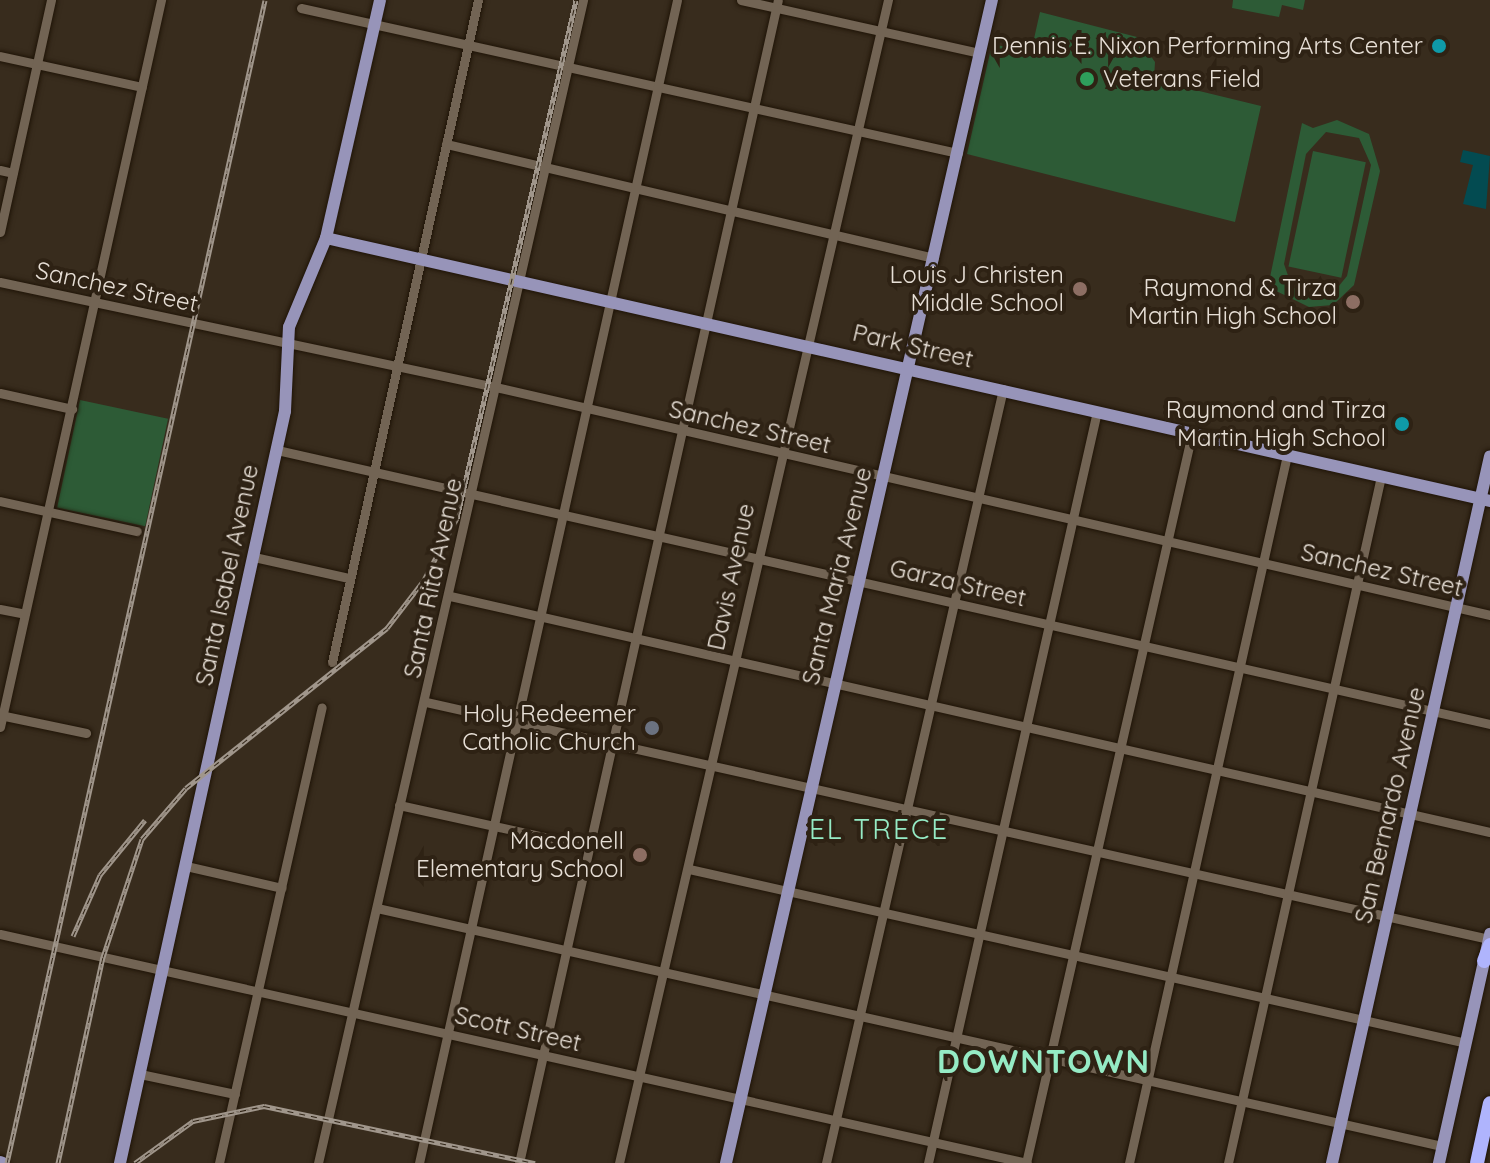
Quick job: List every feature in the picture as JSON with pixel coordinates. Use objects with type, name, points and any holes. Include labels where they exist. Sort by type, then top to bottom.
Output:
[{"type":"highway","points":[[1484,961],[1490,945]]},
{"type":"highway","points":[[1477,1163],[1490,1103]]},
{"type":"main road","name":"Santa Isabel Avenue","points":[[120,1163],[277,450],[288,342],[326,238],[380,0]]},
{"type":"main road","name":"Santa Maria Avenue","points":[[726,1163],[992,0]]},
{"type":"main road","name":"Park Street","points":[[326,238],[1485,500]]},
{"type":"main road","name":"San Bernardo Avenue","points":[[1332,1163],[1456,608],[1485,500],[1490,456]]},
{"type":"main road","points":[[1439,1163],[1490,937]]},
{"type":"street","points":[[0,232],[51,0]]},
{"type":"street","points":[[0,727],[161,0]]},
{"type":"street","points":[[332,662],[478,0]]},
{"type":"street","name":"Santa Rita Avenue","points":[[318,1163],[400,800],[426,702],[583,0]]},
{"type":"street","points":[[419,1163],[677,0]]},
{"type":"street","points":[[741,0],[777,4],[980,53]]},
{"type":"street","name":"Davis Avenue","points":[[619,1163],[666,973],[756,557],[810,345],[888,0]]},
{"type":"street","points":[[519,1163],[777,4]]},
{"type":"street","points":[[301,8],[958,153]]},
{"type":"street","points":[[0,56],[142,87]]},
{"type":"street","points":[[446,144],[934,258]]},
{"type":"street","points":[[0,170],[13,173]]},
{"type":"street","name":"Sanchez Street","points":[[0,282],[397,365],[1490,615]]},
{"type":"street","points":[[826,1163],[1003,389]]},
{"type":"street","points":[[0,393],[72,409]]},
{"type":"street","points":[[928,1163],[1097,411]]},
{"type":"street","points":[[1027,1163],[1192,433]]},
{"type":"street","name":"Garza Street","points":[[277,450],[1490,724]]},
{"type":"street","points":[[1129,1163],[1287,455]]},
{"type":"street","points":[[1228,1163],[1381,476]]},
{"type":"street","points":[[0,501],[137,531]]},
{"type":"street","points":[[254,557],[349,578]]},
{"type":"street","points":[[450,596],[1490,832]]},
{"type":"street","points":[[0,609],[25,614]]},
{"type":"street","points":[[426,702],[1387,917],[1490,937]]},
{"type":"street","points":[[219,1163],[322,707]]},
{"type":"street","points":[[1,715],[86,733]]},
{"type":"street","points":[[400,800],[590,847]]},
{"type":"street","points":[[186,866],[282,888]]},
{"type":"street","points":[[689,869],[1466,1043]]},
{"type":"street","points":[[377,908],[1442,1146]]},
{"type":"street","name":"Scott Street","points":[[0,934],[1027,1163]]},
{"type":"street","points":[[140,1074],[235,1094]]},
{"type":"green space","points":[[1233,0],[1305,0],[1303,10],[1282,5],[1279,17],[1232,8]]},
{"type":"green space","points":[[1040,12],[1137,37],[1155,62],[1154,80],[1261,106],[1235,222],[967,154],[992,44],[1031,52]]},
{"type":"green space","points":[[1337,120],[1369,134],[1380,171],[1354,285],[1333,305],[1309,307],[1268,287],[1302,123],[1313,128]],"holes":[[[1326,132],[1359,138],[1371,165],[1347,276],[1334,292],[1315,298],[1292,287],[1284,264],[1306,154]]]},
{"type":"green space","points":[[1313,151],[1366,162],[1341,278],[1288,266]]},
{"type":"green space","points":[[80,400],[168,419],[145,526],[57,508]]},
{"type":"water","points":[[1463,150],[1490,156],[1486,209],[1463,204],[1473,165],[1460,162]]},
{"type":"railway","points":[[7,1163],[265,0]]},
{"type":"railway","points":[[58,1163],[103,957],[142,839],[186,788],[387,628],[424,580],[457,518],[576,0]]},
{"type":"railway","points":[[73,936],[100,875],[145,820]]},
{"type":"railway","points":[[135,1163],[193,1121],[264,1106],[535,1163]]},
{"type":"place","name":"Dennis E. Nixon Performing Arts Center","points":[[1439,46]]},
{"type":"place","name":"Veterans Field","points":[[1087,79]]},
{"type":"place","name":"Louis J Christen Middle School","points":[[1080,289]]},
{"type":"place","name":"Raymond & Tirza Martin High School","points":[[1353,302]]},
{"type":"place","name":"Raymond and Tirza Martin High School","points":[[1402,424]]},
{"type":"place","name":"Holy Redeemer Catholic Church","points":[[652,728]]},
{"type":"place","name":"Macdonell Elementary School","points":[[640,855]]},
{"type":"district","name":"EL TRECE","points":[[879,829]]},
{"type":"district","name":"DOWNTOWN","points":[[1044,1061]]}]
